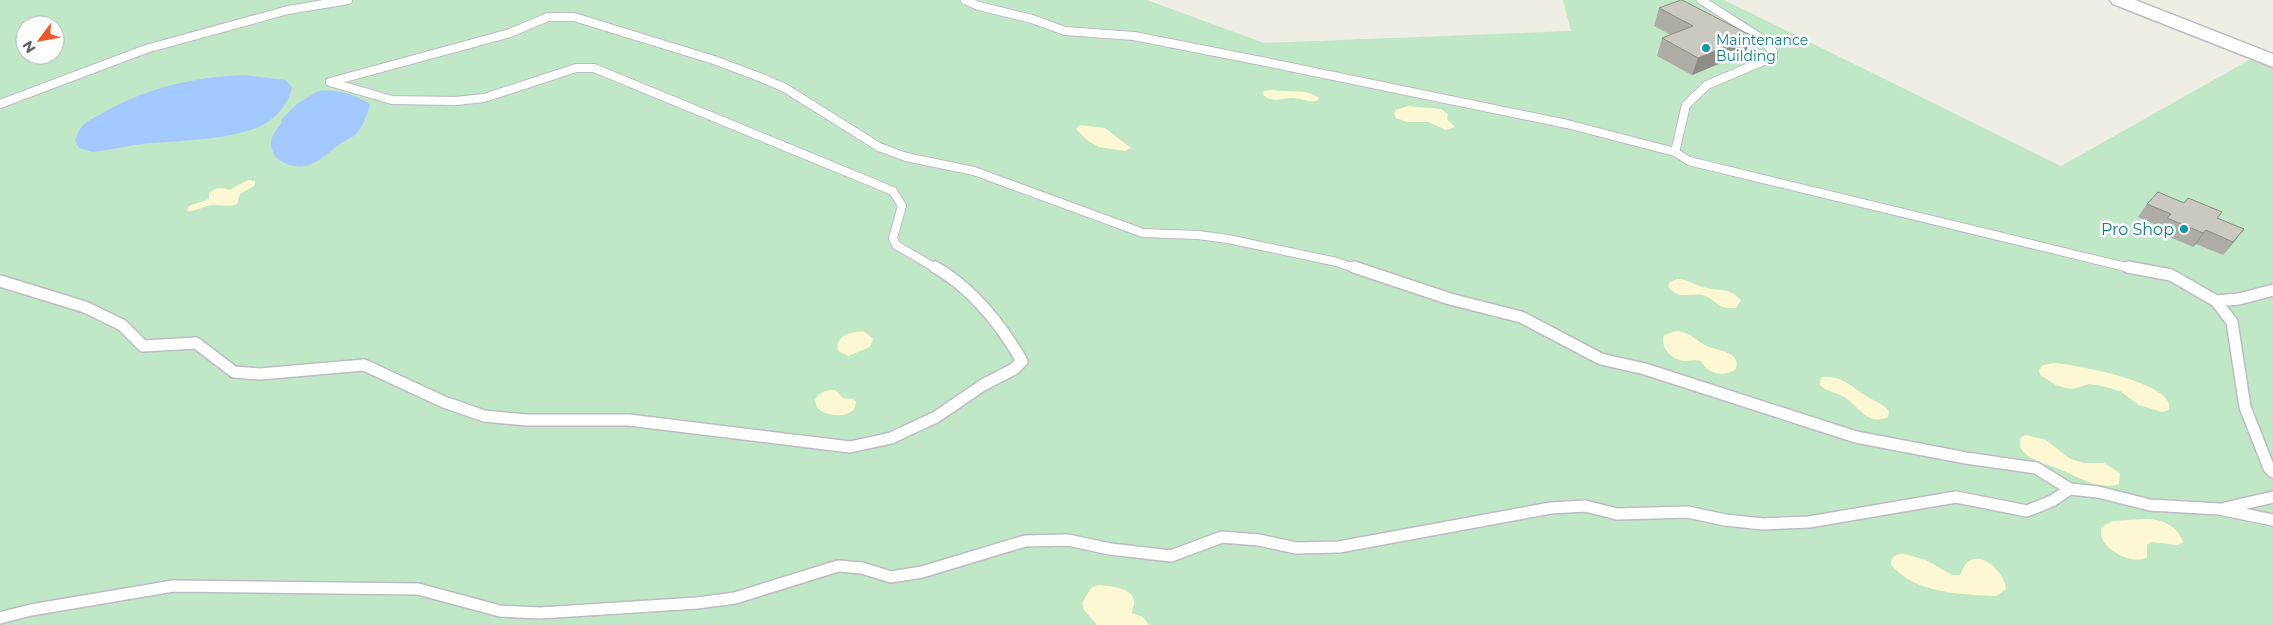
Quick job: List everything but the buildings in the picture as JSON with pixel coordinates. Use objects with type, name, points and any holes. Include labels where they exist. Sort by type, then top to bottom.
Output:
[{"type":"street","points":[[2119,0],[2273,61]]},
{"type":"lane","points":[[0,104],[146,49],[288,10],[348,0]]},
{"type":"lane","points":[[965,0],[979,6],[1032,19],[1066,31],[1134,36],[1567,124],[1675,152],[1689,161],[2135,269],[2171,276],[2216,301],[2232,322],[2244,407],[2269,468],[2273,472]]},
{"type":"lane","points":[[1675,152],[1686,105],[1693,98],[1707,85],[1773,57],[1773,50],[1759,37],[1701,0]]},
{"type":"lane","points":[[0,281],[85,307],[122,325],[143,346],[196,343],[234,372],[260,374],[364,365],[444,402],[484,416],[527,420],[629,420],[850,447],[891,438],[936,417],[983,385],[1014,369],[1022,362],[1014,345],[966,290],[952,277],[896,245],[893,238],[902,206],[893,191],[636,84],[594,68],[576,68],[484,98],[456,101],[392,100],[330,82],[510,33],[548,17],[574,17],[714,60],[762,78],[785,88],[879,147],[906,157],[974,171],[1143,233],[1198,235],[1228,239],[1337,262],[1450,299],[1521,317],[1601,359],[1645,369],[1856,437],[1957,457],[2036,468],[2070,489],[2098,492],[2150,504],[2219,509],[2273,520]]},
{"type":"lane","points":[[2216,301],[2239,299],[2273,290]]},
{"type":"lane","points":[[0,618],[31,610],[173,586],[418,589],[500,611],[540,613],[697,603],[735,598],[838,566],[862,568],[891,576],[922,572],[1025,541],[1068,540],[1110,549],[1170,556],[1222,537],[1259,540],[1296,548],[1338,547],[1551,508],[1585,506],[1617,514],[1688,512],[1725,520],[1763,524],[1809,522],[1956,497],[2027,511],[2052,501],[2070,489]]},
{"type":"lane","points":[[2219,509],[2258,502],[2273,497]]},
{"type":"green space","points":[[0,0],[1147,0],[1264,43],[1571,31],[1563,0],[1724,0],[2061,166],[2258,55],[2273,61],[2273,625],[0,625]]},
{"type":"sand","points":[[1272,90],[1309,93],[1319,98],[1317,101],[1293,98],[1276,100],[1268,98],[1262,93]]},
{"type":"sand","points":[[1408,106],[1441,109],[1448,114],[1447,119],[1455,127],[1446,130],[1428,122],[1407,122],[1396,118],[1394,113],[1396,110]]},
{"type":"sand","points":[[1080,125],[1105,128],[1131,148],[1125,151],[1099,147],[1088,141],[1076,129]]},
{"type":"sand","points":[[248,180],[255,181],[255,185],[240,194],[237,204],[231,206],[212,205],[187,211],[189,206],[209,199],[209,193],[214,190],[221,188],[229,190]]},
{"type":"sand","points":[[1677,279],[1686,280],[1706,288],[1727,291],[1741,300],[1736,308],[1729,308],[1720,306],[1702,295],[1675,293],[1668,286],[1670,282]]},
{"type":"sand","points":[[1677,331],[1691,336],[1709,347],[1724,351],[1733,356],[1737,363],[1736,369],[1721,374],[1712,372],[1701,361],[1684,361],[1675,358],[1665,348],[1663,340],[1664,335]]},
{"type":"sand","points":[[855,332],[865,332],[873,339],[870,347],[848,356],[838,351],[839,341],[846,335]]},
{"type":"sand","points":[[2054,363],[2101,371],[2142,384],[2158,391],[2167,400],[2169,410],[2162,412],[2139,405],[2120,391],[2102,386],[2089,384],[2073,389],[2056,385],[2040,375],[2039,370],[2043,365]]},
{"type":"sand","points":[[1821,377],[1833,377],[1848,384],[1886,408],[1889,411],[1888,417],[1875,419],[1869,417],[1844,397],[1820,385]]},
{"type":"sand","points":[[835,390],[843,398],[853,399],[856,402],[851,412],[833,415],[817,408],[815,400],[821,393]]},
{"type":"sand","points":[[2026,435],[2046,440],[2069,458],[2083,463],[2104,463],[2120,473],[2119,484],[2104,486],[2096,484],[2032,459],[2022,450],[2020,444],[2021,437]]},
{"type":"sand","points":[[2158,520],[2169,524],[2181,536],[2183,542],[2178,545],[2151,542],[2147,545],[2147,557],[2133,559],[2116,553],[2104,541],[2101,534],[2102,527],[2113,521]]},
{"type":"sand","points":[[1904,554],[1926,560],[1952,575],[1960,575],[1965,564],[1969,561],[1983,560],[1999,572],[2006,589],[1996,596],[1954,593],[1926,587],[1901,575],[1891,565],[1894,556]]},
{"type":"sand","points":[[1098,585],[1119,588],[1133,596],[1132,613],[1143,617],[1149,625],[1097,625],[1084,610],[1082,603],[1091,588]]},
{"type":"water","points":[[244,75],[286,80],[292,87],[284,106],[279,112],[268,122],[256,128],[214,138],[142,144],[93,152],[79,148],[75,140],[80,129],[87,122],[135,97],[188,81]]},
{"type":"water","points":[[318,91],[345,93],[358,97],[370,104],[364,122],[355,135],[314,163],[297,166],[284,163],[279,160],[272,150],[271,140],[273,134],[282,122],[281,120],[297,104]]},
{"type":"place","name":"Maintenance Building","points":[[1706,48]]},
{"type":"place","name":"Pro Shop","points":[[2184,229]]}]
